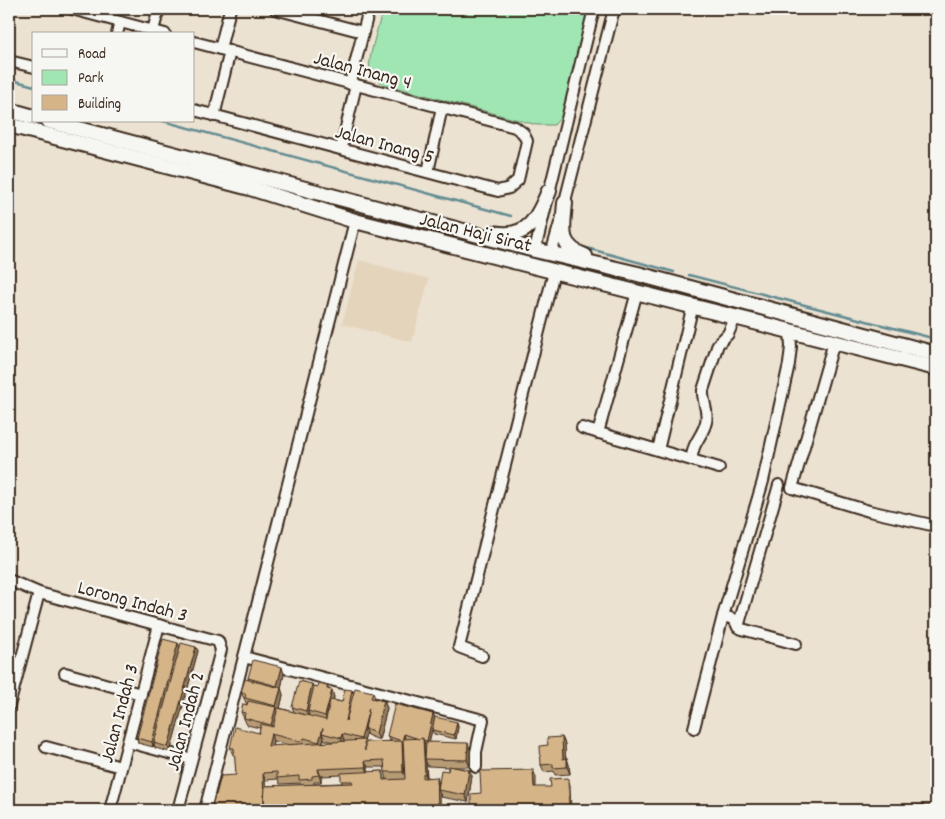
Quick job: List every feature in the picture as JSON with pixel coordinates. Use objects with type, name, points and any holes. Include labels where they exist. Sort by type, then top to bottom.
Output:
[{"type":"main road","points":[[9,110],[32,116]]},
{"type":"main road","name":"Jalan Haji Sirat","points":[[53,122],[543,254],[638,274],[936,354]]},
{"type":"main road","name":"Jalan Haji Sirat","points":[[9,125],[250,188],[355,221],[933,366]]},
{"type":"main road","points":[[322,194],[364,201],[505,235],[518,233],[528,227],[539,215],[549,191]]},
{"type":"main road","points":[[565,203],[562,231],[566,244],[572,251],[638,274]]},
{"type":"main road","points":[[490,256],[503,252],[533,260],[543,254],[550,264],[656,292],[693,305]]},
{"type":"main road","points":[[702,291],[730,304],[782,319],[790,330]]},
{"type":"main road","points":[[812,322],[933,366]]},
{"type":"street","points":[[72,9],[159,32]]},
{"type":"street","points":[[153,30],[159,9]]},
{"type":"street","points":[[214,116],[230,9]]},
{"type":"street","points":[[275,9],[363,32]]},
{"type":"street","points":[[341,149],[369,9]]},
{"type":"street","points":[[543,254],[549,191],[594,9]]},
{"type":"street","points":[[543,254],[565,203],[614,9]]},
{"type":"street","points":[[118,32],[120,22]]},
{"type":"street","name":"Jalan Inang 4","points":[[195,42],[515,127],[523,133]]},
{"type":"street","points":[[9,60],[32,67]]},
{"type":"street","points":[[428,172],[442,107]]},
{"type":"street","name":"Jalan Inang 5","points":[[195,110],[498,191],[509,188],[518,180],[527,141],[523,133]]},
{"type":"street","points":[[205,810],[355,221]]},
{"type":"street","points":[[482,656],[459,647],[554,272]]},
{"type":"street","points":[[598,433],[637,292]]},
{"type":"street","points":[[658,450],[693,305]]},
{"type":"street","points":[[692,460],[693,447],[706,424],[707,417],[702,396],[703,390],[718,344],[728,334],[736,316]]},
{"type":"street","points":[[694,728],[723,616],[763,481],[790,364],[790,330]]},
{"type":"street","points":[[792,488],[834,342]]},
{"type":"street","points":[[582,428],[719,468]]},
{"type":"street","points":[[763,481],[869,511],[936,526]]},
{"type":"street","points":[[738,627],[779,485]]},
{"type":"street","name":"Lorong Indah 3","points":[[9,580],[39,592],[218,641]]},
{"type":"street","points":[[9,706],[39,592]]},
{"type":"street","points":[[723,616],[734,619],[738,627],[796,644]]},
{"type":"street","name":"Jalan Indah 3","points":[[110,810],[159,625]]},
{"type":"street","name":"Jalan Indah 2","points":[[178,810],[221,650],[218,641]]},
{"type":"street","points":[[244,657],[483,720],[476,752],[476,767]]},
{"type":"street","points":[[65,673],[141,694]]},
{"type":"street","points":[[128,742],[191,760]]},
{"type":"street","points":[[46,747],[121,767]]},
{"type":"shaded area","points":[[359,260],[429,279],[412,342],[342,324]]},
{"type":"green space","points":[[383,9],[590,9],[564,114],[554,125],[537,125],[383,84],[372,74],[370,65],[372,49]]},
{"type":"building","points":[[163,639],[178,643],[152,742],[137,738]]},
{"type":"building","points":[[181,643],[196,647],[168,747],[154,743]]},
{"type":"building","points":[[253,660],[282,667],[277,686],[248,678]]},
{"type":"building","points":[[245,679],[281,688],[276,706],[245,698],[246,694],[241,692]]},
{"type":"building","points":[[299,681],[312,684],[306,711],[292,707]]},
{"type":"building","points":[[319,683],[327,685],[327,689],[332,690],[325,716],[308,711],[314,686],[318,687]]},
{"type":"building","points":[[355,688],[373,692],[371,698],[384,701],[376,733],[365,729],[369,708],[361,739],[342,734],[341,738],[322,733],[323,728],[319,742],[304,738],[303,742],[271,734],[268,746],[364,740],[365,751],[365,742],[402,741],[403,772],[385,772],[384,760],[365,761],[366,767],[318,769],[319,775],[312,776],[312,779],[299,780],[299,776],[277,778],[277,772],[263,773],[264,805],[265,786],[353,783],[352,781],[341,781],[341,773],[383,771],[383,780],[405,779],[403,739],[423,738],[425,774],[423,774],[423,778],[437,777],[438,810],[211,810],[221,776],[236,775],[234,748],[230,748],[235,727],[259,733],[261,724],[273,727],[278,708],[326,720],[330,700],[342,702],[345,689],[352,690],[346,721]]},
{"type":"building","points":[[248,701],[276,707],[271,725],[244,718],[245,713],[241,712],[243,704],[247,705]]},
{"type":"building","points":[[395,704],[433,714],[427,741],[423,740],[423,738],[419,739],[404,734],[402,741],[387,736]]},
{"type":"building","points":[[435,717],[457,722],[454,735],[432,730]]},
{"type":"building","points":[[562,737],[563,759],[567,758],[567,767],[553,768],[553,764],[541,765],[540,746],[548,745],[547,738]]},
{"type":"building","points":[[426,742],[468,743],[467,760],[425,759]]},
{"type":"building","points":[[449,766],[469,770],[465,795],[438,790],[441,770],[448,771]]},
{"type":"building","points":[[533,770],[534,787],[551,787],[550,779],[568,778],[569,808],[564,810],[471,810],[471,794],[481,793],[480,771]]},
{"type":"building","points":[[888,805],[911,805],[911,810],[888,810]]},
{"type":"building","points":[[917,805],[936,805],[936,810],[917,810]]},
{"type":"building","points":[[859,806],[881,806],[882,810],[859,810]]},
{"type":"building","points":[[830,807],[853,807],[853,810],[830,810]]},
{"type":"building","points":[[793,808],[793,810],[770,810],[770,809]]},
{"type":"building","points":[[800,808],[822,808],[822,810],[800,810]]},
{"type":"waterway","points":[[9,79],[32,85]]},
{"type":"waterway","points":[[167,122],[511,216]]},
{"type":"waterway","points":[[583,247],[674,272]]},
{"type":"waterway","points":[[689,275],[936,339]]}]
